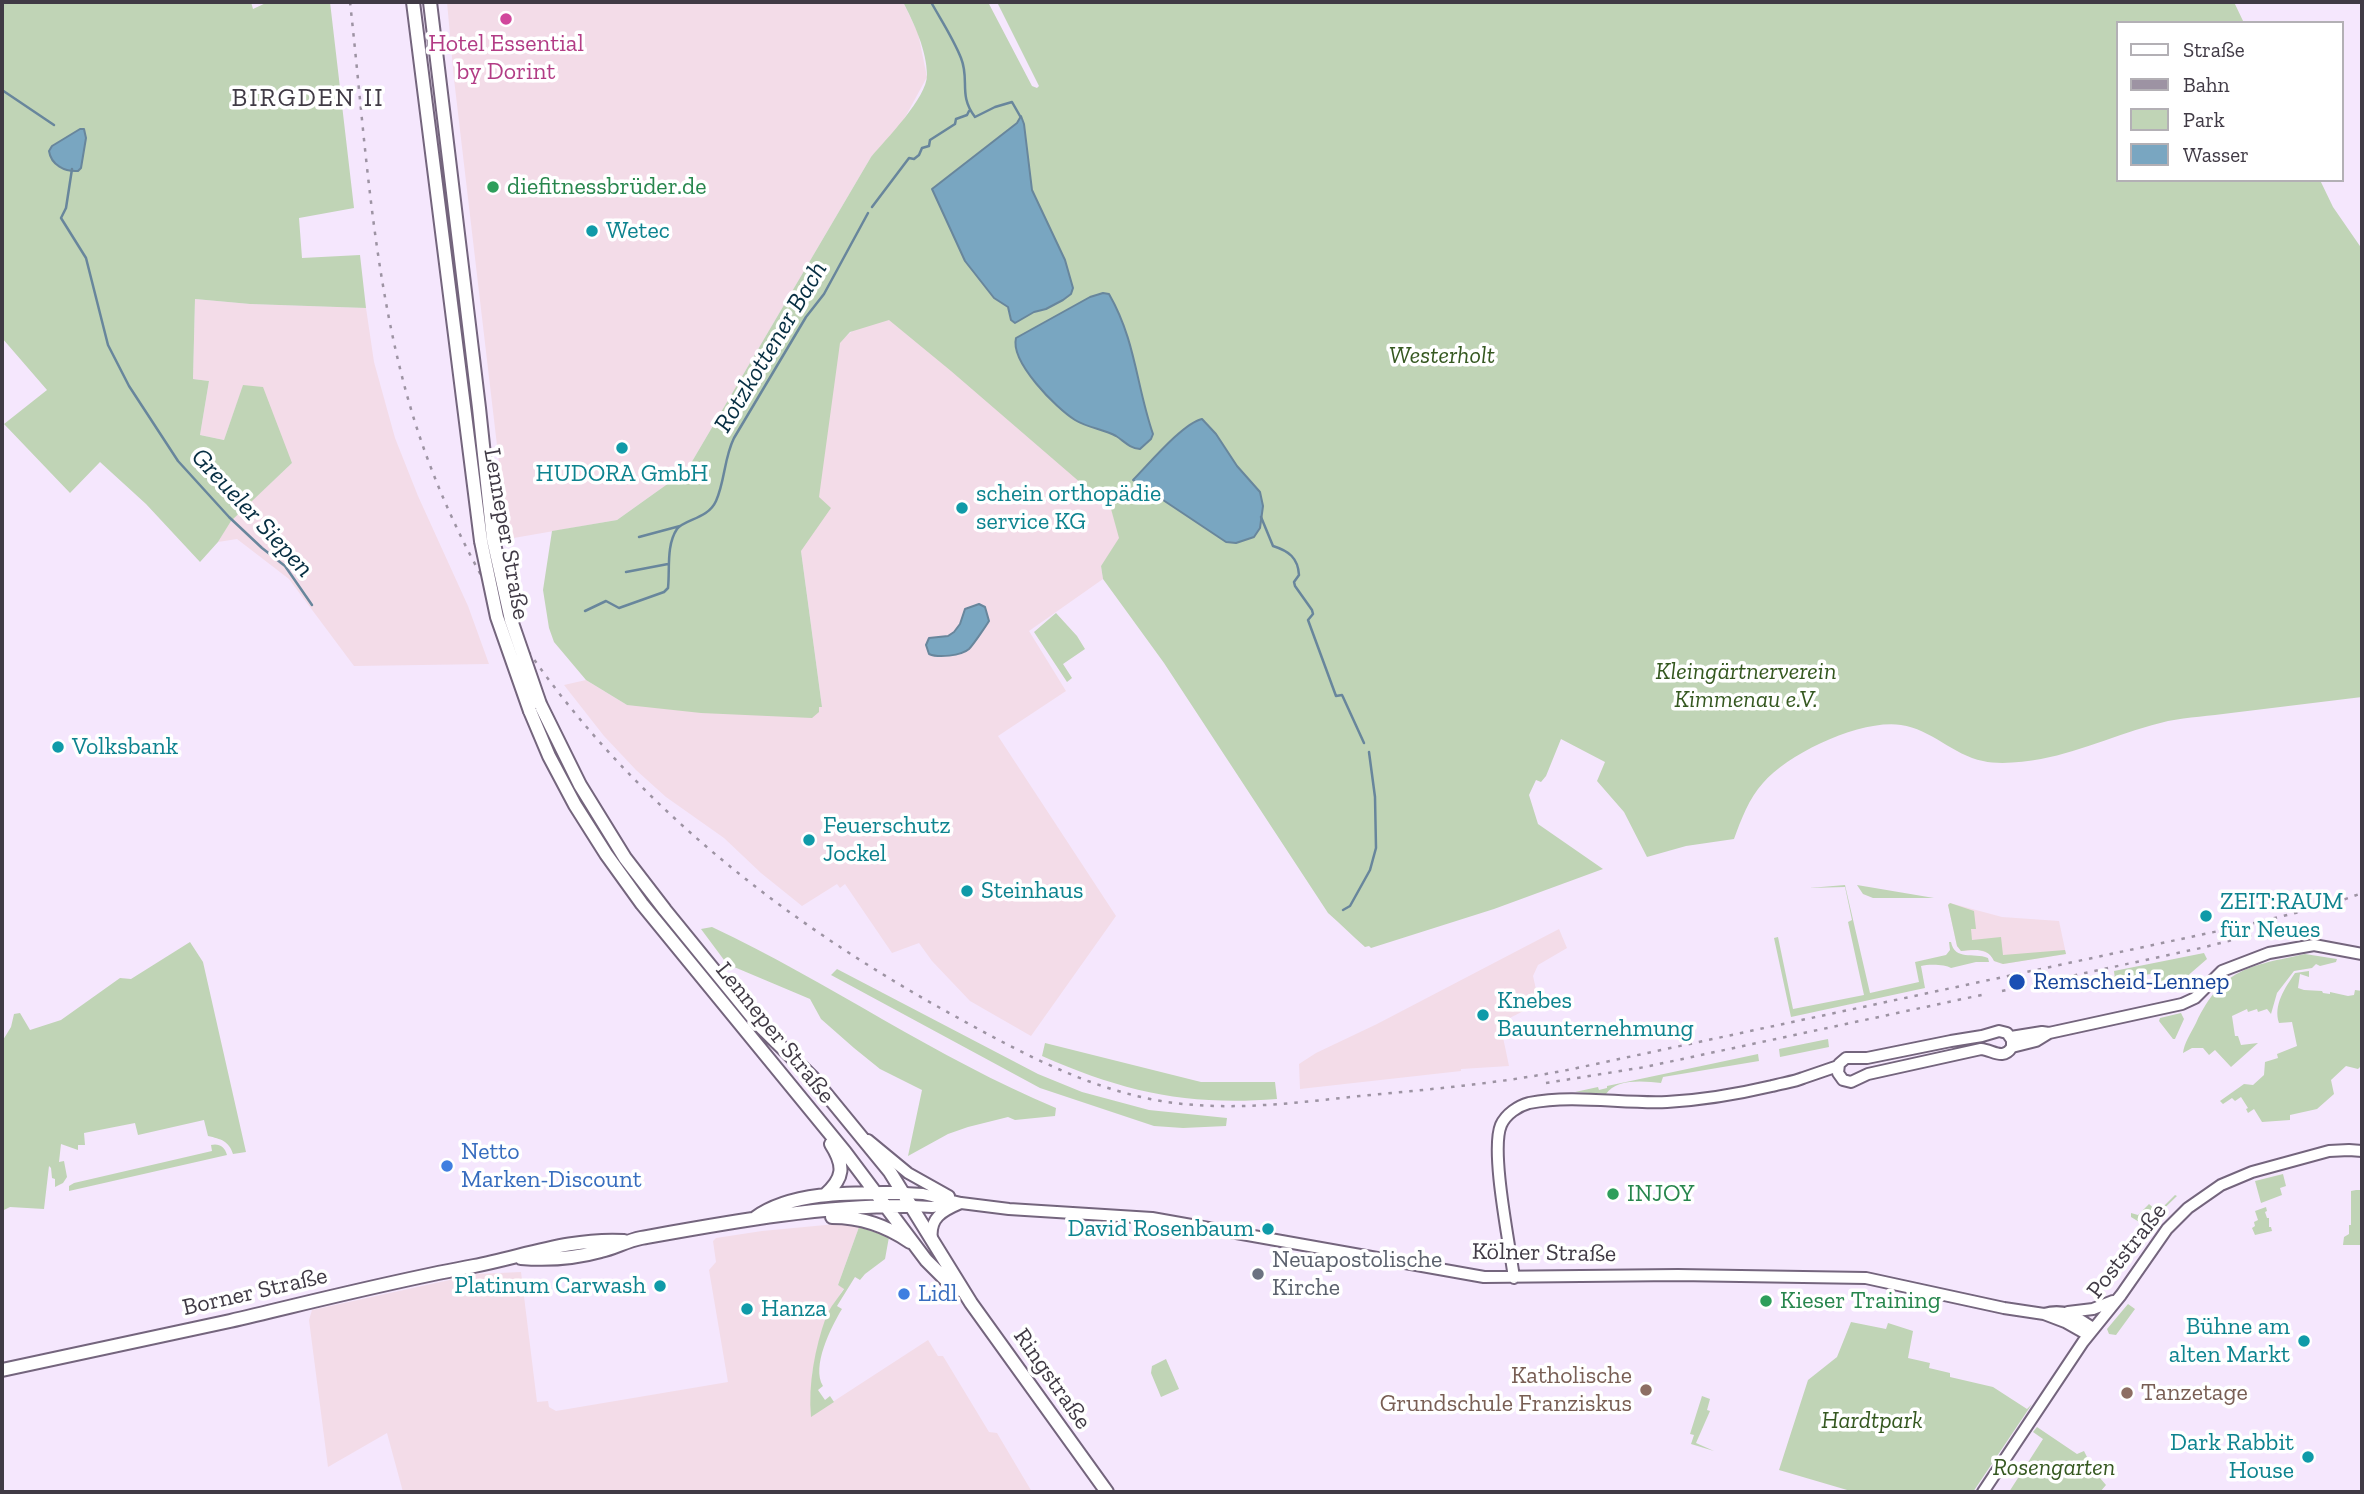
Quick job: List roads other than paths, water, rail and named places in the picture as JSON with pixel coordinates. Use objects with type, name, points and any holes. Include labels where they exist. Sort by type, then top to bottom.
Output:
[{"type":"main road","name":"Lenneper Straße","points":[[414,2],[497,617],[513,668],[603,824],[651,892],[757,1023],[813,1078],[904,1193]]},
{"type":"main road","name":"Lenneper Straße","points":[[430,2],[477,386],[487,540]]},
{"type":"main road","name":"Lenneper Straße","points":[[535,708],[553,762],[575,805],[629,886],[887,1205]]},
{"type":"main road","points":[[810,1109],[813,1123],[831,1144],[840,1164],[838,1182],[825,1196]]},
{"type":"main road","name":"Borner Straße","points":[[754,1219],[769,1208],[825,1196],[859,1192],[904,1193]]},
{"type":"main road","name":"Ringstraße","points":[[904,1193],[971,1303],[1107,1492]]},
{"type":"main road","name":"Borner Straße","points":[[2,1370],[355,1291],[517,1258],[537,1249],[579,1248],[599,1240],[624,1241],[754,1219],[887,1205]]},
{"type":"main road","name":"Ringstraße","points":[[887,1205],[917,1247],[948,1282],[963,1291]]},
{"type":"main road","name":"Kölner Straße","points":[[887,1205],[912,1206]]},
{"type":"main road","points":[[808,1212],[819,1218],[842,1217],[874,1224],[894,1232],[917,1247]]},
{"type":"street","points":[[2011,1042],[2042,1032],[2049,1033],[2176,1006],[2195,998],[2222,971],[2269,953],[2314,945],[2362,954]]},
{"type":"street","points":[[1999,1031],[2004,1031],[2011,1042],[2009,1052],[2001,1055],[1981,1049],[1868,1074],[1852,1082],[1843,1080],[1839,1071],[1846,1058],[1871,1058],[1982,1037],[1999,1031]]},
{"type":"street","points":[[1514,1278],[1498,1165],[1499,1132],[1508,1115],[1529,1103],[1570,1100],[1632,1103],[1690,1100],[1748,1091],[1839,1071]]},
{"type":"street","points":[[856,1130],[908,1173],[961,1203]]},
{"type":"street","name":"Poststraße","points":[[1983,1492],[2090,1331],[2122,1295],[2167,1229],[2188,1208],[2234,1178],[2337,1150],[2362,1151]]},
{"type":"street","name":"Kölner Straße","points":[[904,1193],[1019,1210],[1152,1218],[1460,1273],[1514,1278],[1663,1275],[1858,1277],[2044,1314],[2090,1331]]},
{"type":"street","points":[[932,1241],[931,1228],[936,1217],[961,1203]]},
{"type":"street","name":"Kölner Straße","points":[[912,1206],[932,1207],[961,1203]]},
{"type":"street","name":"Kölner Straße","points":[[2044,1314],[2099,1308],[2122,1295]]},
{"type":"street","points":[[2068,1312],[2090,1331]]},
{"type":"water","points":[[1021,116],[1032,190],[1065,260],[1073,288],[1071,294],[1063,300],[1015,323],[1011,320],[1008,307],[994,298],[965,261],[932,189],[1017,123]]},
{"type":"water","points":[[84,129],[86,138],[81,168],[78,171],[64,169],[56,164],[49,151],[52,146]]},
{"type":"water","points":[[1109,294],[1125,329],[1153,434],[1140,449],[1130,446],[1116,436],[1080,423],[1067,414],[1036,384],[1016,348],[1016,338],[1090,297]]},
{"type":"water","points":[[1202,419],[1260,492],[1263,506],[1260,528],[1254,537],[1236,543],[1226,542],[1133,480],[1185,428]]},
{"type":"water","points":[[979,604],[985,607],[989,621],[969,649],[949,656],[929,654],[926,645],[929,638],[948,636],[954,632],[965,609]]},
{"type":"waterway","points":[[931,2],[961,58],[965,73],[965,94],[975,117],[1012,102],[1020,116]]},
{"type":"waterway","name":"Greueler Siepen","points":[[2,90],[54,125]]},
{"type":"waterway","name":"Rotzkottener Bach","points":[[872,207],[909,158],[914,159],[922,148],[929,146],[930,140],[969,111]]},
{"type":"waterway","name":"Greueler Siepen","points":[[72,169],[66,208],[61,218],[86,258],[108,345],[129,386],[178,461],[229,517],[285,566],[312,605]]},
{"type":"waterway","name":"Rotzkottener Bach","points":[[585,611],[606,601],[619,608],[664,592],[668,588],[670,550],[677,529],[708,512],[716,501],[734,438],[806,317],[824,294],[868,213]]},
{"type":"waterway","points":[[1261,517],[1273,546],[1284,550],[1297,564],[1299,575],[1294,582],[1295,586],[1312,610],[1313,614],[1308,620],[1336,696],[1342,695],[1364,743]]},
{"type":"waterway","name":"Rotzkottener Bach","points":[[639,537],[680,526]]},
{"type":"waterway","name":"Rotzkottener Bach","points":[[626,572],[668,564]]},
{"type":"waterway","points":[[1343,910],[1350,906],[1370,870],[1376,848],[1375,797],[1369,752]]},
{"type":"railway","points":[[350,2],[375,234],[395,349],[428,460],[468,551],[517,635],[574,712],[638,784],[709,849],[785,909],[866,964],[951,1014],[1079,1078],[1161,1101],[1211,1106],[1285,1104],[1496,1082],[1577,1068],[2242,926],[2332,904],[2362,893]]},
{"type":"railway","points":[[2002,991],[2201,948],[2299,923]]},
{"type":"railway","points":[[1546,1083],[1645,1067],[1986,994]]},
{"type":"place","name":"Hotel Essential by Dorint","points":[[506,19]]},
{"type":"place","name":"diefitnessbrüder.de","points":[[493,187]]},
{"type":"place","name":"Wetec","points":[[592,231]]},
{"type":"place","name":"HUDORA GmbH","points":[[622,448]]},
{"type":"place","name":"schein orthopädie service KG","points":[[962,508]]},
{"type":"place","name":"Volksbank","points":[[58,747]]},
{"type":"place","name":"Feuerschutz Jockel","points":[[809,840]]},
{"type":"place","name":"Steinhaus","points":[[967,891]]},
{"type":"place","name":"ZEIT:RAUM für Neues","points":[[2206,916]]},
{"type":"place","name":"Remscheid-Lennep","points":[[2017,982]]},
{"type":"place","name":"Knebes Bauunternehmung","points":[[1483,1015]]},
{"type":"place","name":"Netto Marken-Discount","points":[[447,1166]]},
{"type":"place","name":"INJOY","points":[[1613,1194]]},
{"type":"place","name":"David Rosenbaum","points":[[1268,1229]]},
{"type":"place","name":"Neuapostolische Kirche","points":[[1258,1274]]},
{"type":"place","name":"Platinum Carwash","points":[[660,1286]]},
{"type":"place","name":"Lidl","points":[[904,1294]]},
{"type":"place","name":"Kieser Training","points":[[1766,1301]]},
{"type":"place","name":"Hanza","points":[[747,1309]]},
{"type":"place","name":"Bühne am alten Markt","points":[[2304,1341]]},
{"type":"place","name":"Katholische Grundschule Franziskus","points":[[1646,1390]]},
{"type":"place","name":"Tanzetage","points":[[2127,1393]]},
{"type":"place","name":"Dark Rabbit House","points":[[2308,1457]]},
{"type":"district","name":"BIRGDEN II","points":[[308,99]]},
{"type":"park label","name":"Westerholt","points":[[1442,356]]},
{"type":"park label","name":"Kleingärtnerverein Kimmenau e.V.","points":[[1746,686]]},
{"type":"park label","name":"Hardtpark","points":[[1872,1421]]},
{"type":"park label","name":"Rosengarten","points":[[2054,1468]]}]
